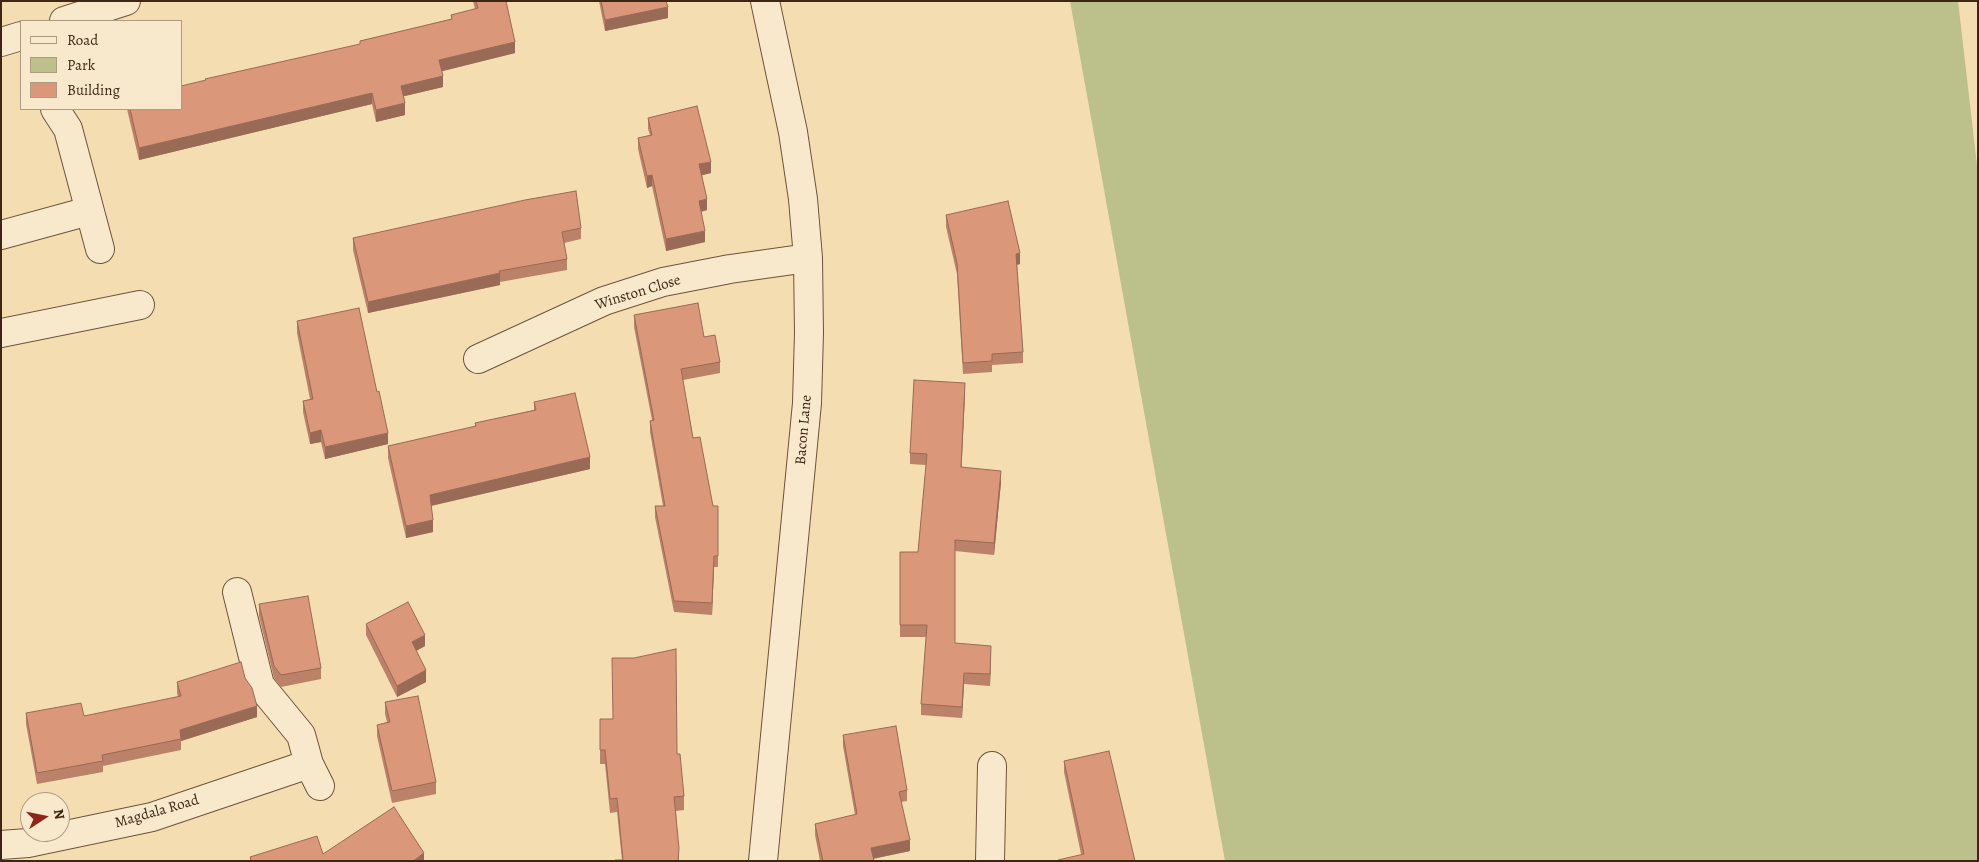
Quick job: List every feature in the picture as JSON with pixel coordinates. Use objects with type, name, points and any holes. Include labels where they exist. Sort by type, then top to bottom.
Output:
[{"type":"street","points":[[67,20],[126,1]]},
{"type":"street","name":"Bacon Lane","points":[[763,861],[807,403],[809,333],[808,258],[803,199],[793,132],[765,1]]},
{"type":"street","points":[[56,110],[68,129],[100,250]]},
{"type":"street","points":[[1,235],[89,211]]},
{"type":"street","name":"Winston Close","points":[[478,359],[604,301],[663,282],[730,269],[808,258]]},
{"type":"street","points":[[1,333],[140,305]]},
{"type":"street","name":"Magdala Road","points":[[1,845],[28,843],[152,817],[314,775],[301,734],[260,685],[237,592]]},
{"type":"street","points":[[990,861],[992,766]]},
{"type":"green space","points":[[1070,1],[1958,1],[1978,174],[1978,861],[1225,861]]},
{"type":"building","points":[[476,1],[506,1],[515,42],[439,60],[443,76],[401,86],[405,103],[376,110],[372,93],[139,148],[130,110],[182,110],[182,86],[360,44],[360,41],[452,19],[451,15],[478,8]]},
{"type":"building","points":[[601,1],[666,1],[668,7],[605,20]]},
{"type":"building","points":[[697,106],[711,162],[699,164],[707,199],[699,201],[705,231],[666,239],[652,175],[647,176],[638,138],[652,135],[648,118]]},
{"type":"building","points":[[576,191],[581,228],[562,232],[567,259],[499,271],[500,273],[368,302],[353,238],[525,200]]},
{"type":"building","points":[[1008,201],[1020,253],[1016,254],[1023,352],[992,354],[992,361],[963,363],[957,263],[946,215]]},
{"type":"building","points":[[698,303],[704,337],[715,335],[720,362],[681,369],[693,438],[700,437],[713,506],[718,506],[718,556],[714,556],[712,603],[674,601],[655,506],[665,506],[650,421],[654,420],[634,315]]},
{"type":"building","points":[[359,308],[388,433],[325,447],[321,430],[310,433],[303,401],[313,399],[297,321]]},
{"type":"building","points":[[914,380],[965,383],[961,467],[1001,471],[994,543],[955,540],[955,643],[991,646],[990,674],[964,673],[962,707],[921,704],[927,625],[900,625],[900,552],[918,552],[927,454],[910,453]]},
{"type":"building","points":[[575,393],[590,457],[430,495],[433,520],[406,526],[388,446],[476,426],[475,423],[536,410],[534,402]]},
{"type":"building","points":[[308,596],[321,668],[281,675],[274,666],[259,604]]},
{"type":"building","points":[[408,602],[425,635],[412,642],[426,670],[397,686],[366,624]]},
{"type":"building","points":[[676,649],[677,754],[680,754],[684,796],[674,797],[679,848],[678,861],[615,861],[623,860],[617,798],[610,799],[605,750],[600,750],[600,719],[613,719],[612,658],[634,658]]},
{"type":"building","points":[[241,662],[245,678],[252,688],[257,706],[180,730],[181,739],[102,755],[103,761],[37,773],[26,713],[81,703],[84,716],[181,696],[177,682]]},
{"type":"building","points":[[418,696],[436,782],[392,791],[377,725],[390,722],[385,702]]},
{"type":"building","points":[[896,726],[907,790],[899,792],[910,840],[871,848],[874,861],[823,861],[815,824],[857,814],[843,735]]},
{"type":"building","points":[[1109,751],[1135,861],[1058,861],[1084,854],[1064,761]]},
{"type":"building","points":[[394,807],[424,853],[413,861],[251,861],[250,857],[317,836],[323,854]]}]
